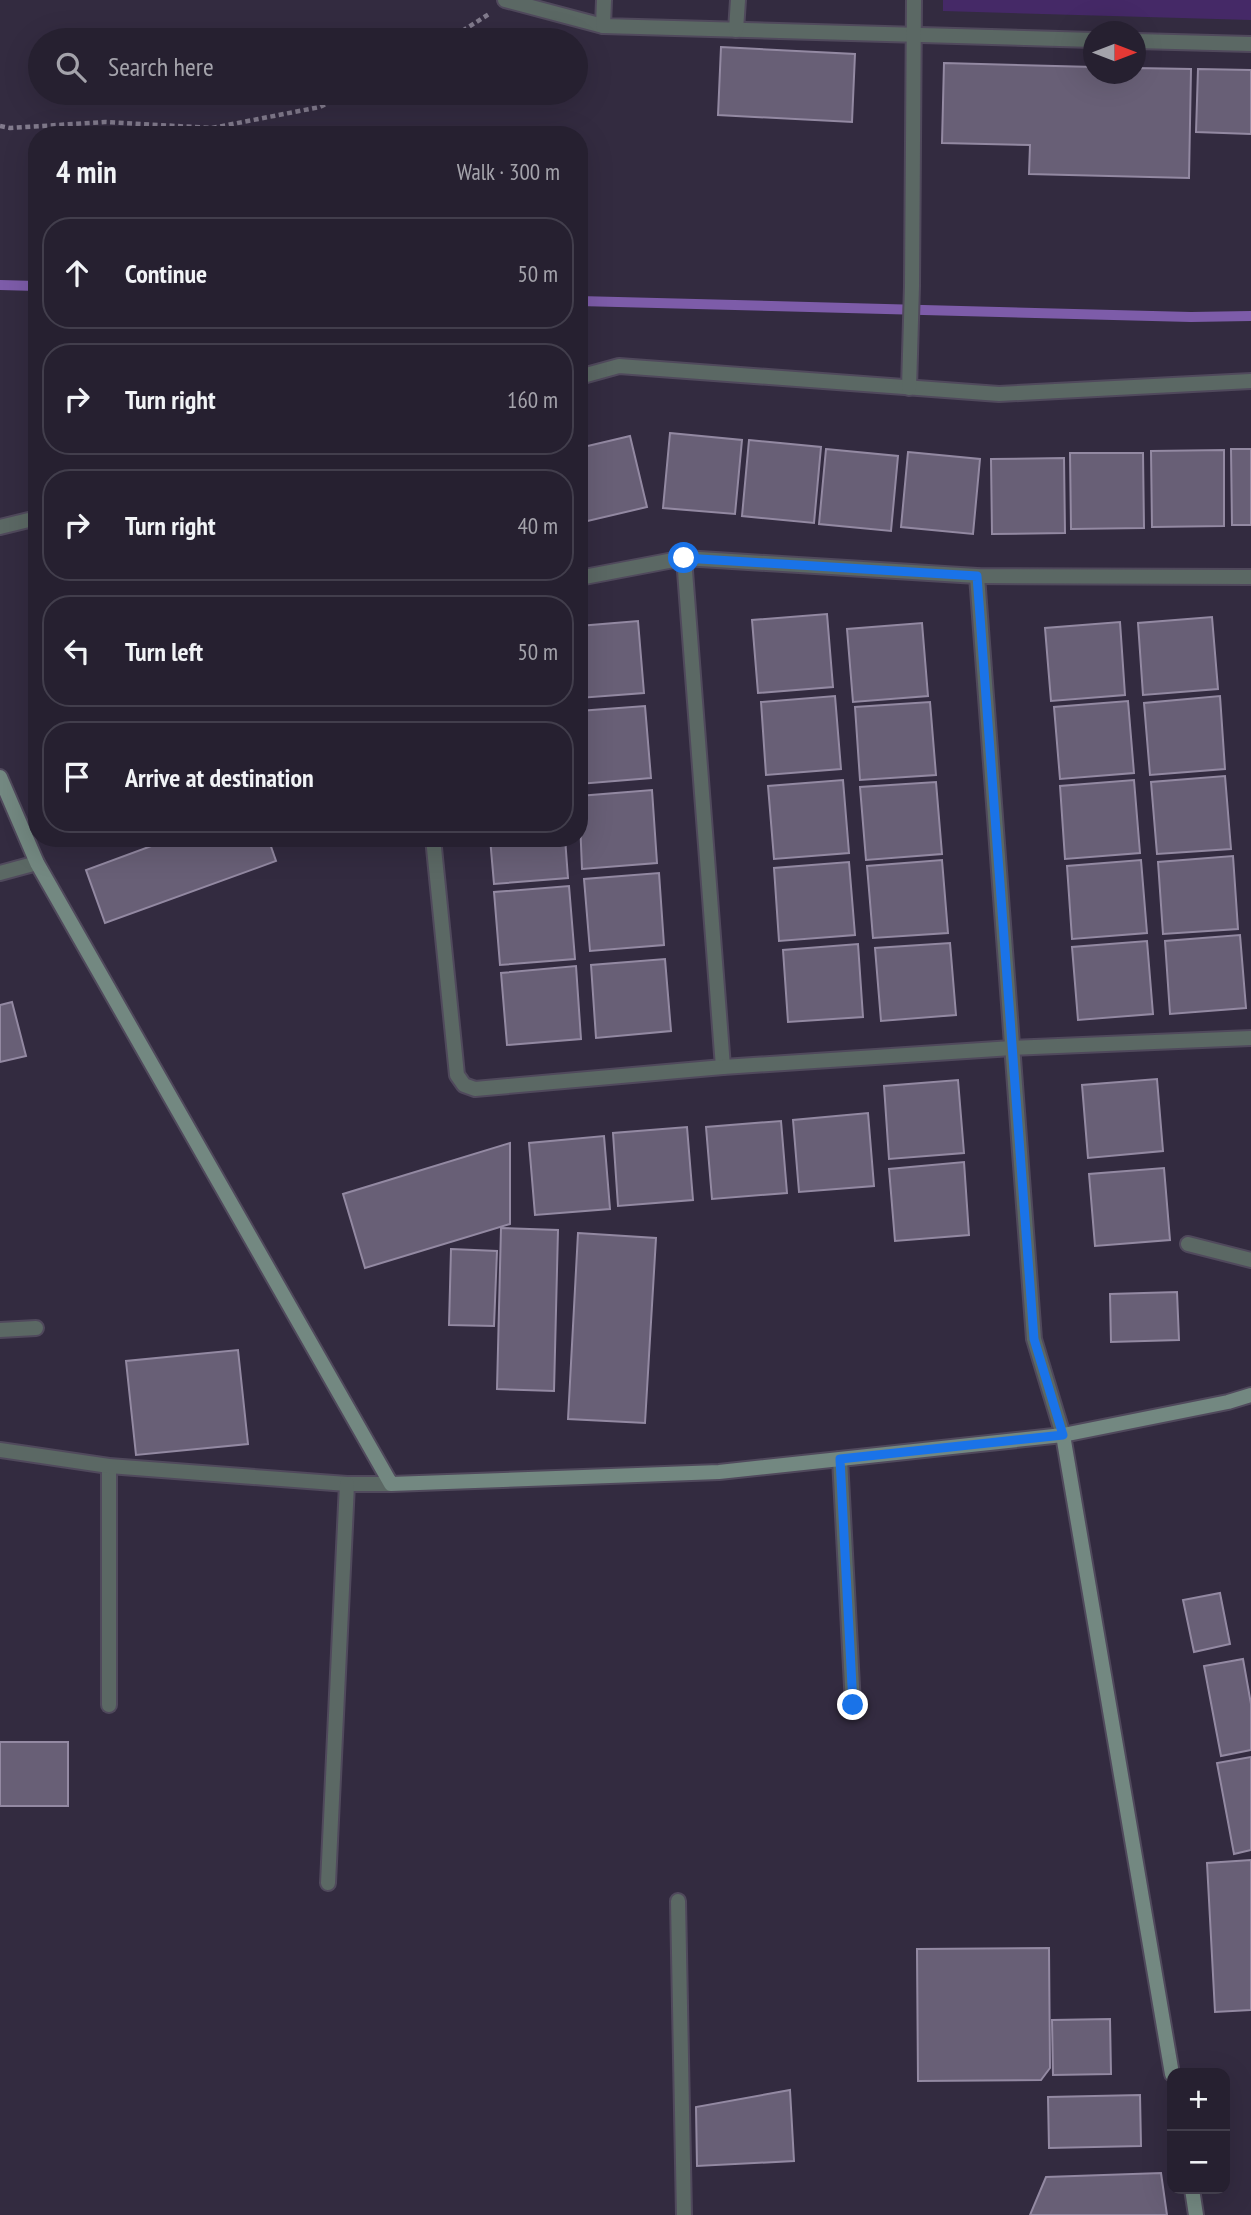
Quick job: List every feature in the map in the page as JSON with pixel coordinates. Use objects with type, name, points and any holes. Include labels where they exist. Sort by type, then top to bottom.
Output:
[{"type":"street","points":[[603,26],[604,0]]},
{"type":"street","points":[[736,30],[738,0]]},
{"type":"street","points":[[909,388],[914,0]]},
{"type":"street","points":[[506,1],[603,26],[1083,40]]},
{"type":"street","points":[[1146,41],[1251,44]]},
{"type":"street","points":[[588,375],[619,366],[999,394],[1251,381]]},
{"type":"street","points":[[0,527],[28,520]]},
{"type":"street","points":[[684,558],[723,1067]]},
{"type":"street","points":[[588,576],[684,558],[977,576],[1251,577]]},
{"type":"street","points":[[977,576],[1034,1339],[1063,1435],[1171,2068]]},
{"type":"street","points":[[0,777],[28,842]]},
{"type":"street","points":[[30,847],[391,1484]]},
{"type":"street","points":[[434,847],[457,1075],[464,1085],[475,1089],[723,1067],[1012,1048],[1251,1038]]},
{"type":"street","points":[[0,873],[37,863]]},
{"type":"street","points":[[1188,1244],[1251,1261]]},
{"type":"street","points":[[0,1330],[37,1328]]},
{"type":"street","points":[[0,1450],[109,1466],[347,1484],[719,1472],[1063,1435],[1251,1395]]},
{"type":"street","points":[[840,1459],[853,1705]]},
{"type":"street","points":[[109,1466],[109,1706]]},
{"type":"street","points":[[328,1883],[347,1484]]},
{"type":"street","points":[[678,1901],[684,2215]]},
{"type":"street","points":[[1193,2194],[1196,2215]]},
{"type":"path","points":[[466,28],[506,1]]},
{"type":"path","points":[[222,126],[324,105]]},
{"type":"path","points":[[42,126],[105,122],[176,126]]},
{"type":"path","points":[[0,125],[10,128],[28,127]]},
{"type":"shaded area","points":[[943,0],[1251,0],[1251,20],[943,11]]},
{"type":"building","points":[[721,47],[855,54],[852,122],[718,115]]},
{"type":"building","points":[[944,63],[1083,67],[1083,84],[1146,84],[1146,68],[1191,69],[1189,178],[1029,174],[1030,145],[942,143]]},
{"type":"building","points":[[1198,69],[1251,70],[1251,134],[1196,132]]},
{"type":"building","points":[[670,433],[742,440],[735,514],[663,508]]},
{"type":"building","points":[[630,436],[647,507],[588,521],[588,446]]},
{"type":"building","points":[[749,440],[821,447],[814,523],[742,516]]},
{"type":"building","points":[[826,449],[898,456],[891,531],[819,524]]},
{"type":"building","points":[[1231,449],[1251,449],[1251,525],[1232,525]]},
{"type":"building","points":[[1224,450],[1224,526],[1152,527],[1151,451]]},
{"type":"building","points":[[908,452],[980,459],[973,534],[901,527]]},
{"type":"building","points":[[1070,453],[1143,453],[1144,528],[1071,529]]},
{"type":"building","points":[[1064,458],[1065,533],[992,534],[991,459]]},
{"type":"building","points":[[827,614],[833,687],[758,693],[752,620]]},
{"type":"building","points":[[1212,617],[1218,689],[1143,695],[1138,623]]},
{"type":"building","points":[[638,621],[644,693],[588,697],[588,625]]},
{"type":"building","points":[[1120,622],[1125,695],[1051,701],[1045,628]]},
{"type":"building","points":[[922,623],[928,696],[853,702],[847,629]]},
{"type":"building","points":[[835,696],[841,769],[766,775],[761,702]]},
{"type":"building","points":[[1220,696],[1225,769],[1150,775],[1144,703]]},
{"type":"building","points":[[1128,701],[1134,773],[1060,779],[1054,707]]},
{"type":"building","points":[[930,702],[936,775],[860,780],[855,707]]},
{"type":"building","points":[[645,706],[651,778],[588,783],[588,710]]},
{"type":"building","points":[[1225,776],[1231,849],[1157,854],[1151,782]]},
{"type":"building","points":[[843,780],[849,853],[774,859],[768,786]]},
{"type":"building","points":[[1134,780],[1140,853],[1065,859],[1060,786]]},
{"type":"building","points":[[936,782],[942,854],[866,860],[860,787]]},
{"type":"building","points":[[652,790],[657,863],[582,869],[581,847],[588,847],[588,795]]},
{"type":"building","points":[[149,847],[271,847],[276,861],[105,923],[86,870]]},
{"type":"building","points":[[491,847],[566,847],[568,878],[494,884]]},
{"type":"building","points":[[1233,856],[1238,929],[1163,934],[1158,862]]},
{"type":"building","points":[[942,860],[948,933],[873,938],[867,866]]},
{"type":"building","points":[[1141,860],[1147,933],[1072,939],[1067,866]]},
{"type":"building","points":[[849,862],[855,935],[779,941],[774,868]]},
{"type":"building","points":[[659,873],[664,945],[590,951],[584,879]]},
{"type":"building","points":[[569,886],[575,959],[500,965],[494,892]]},
{"type":"building","points":[[1240,935],[1246,1008],[1170,1014],[1165,941]]},
{"type":"building","points":[[1147,941],[1153,1014],[1078,1020],[1072,947]]},
{"type":"building","points":[[950,943],[956,1015],[881,1021],[875,948]]},
{"type":"building","points":[[858,944],[863,1017],[788,1022],[783,950]]},
{"type":"building","points":[[665,959],[671,1031],[596,1038],[591,965]]},
{"type":"building","points":[[576,966],[581,1039],[507,1045],[501,973]]},
{"type":"building","points":[[12,1002],[26,1056],[0,1062],[0,1005]]},
{"type":"building","points":[[1157,1079],[1163,1151],[1088,1158],[1082,1085]]},
{"type":"building","points":[[958,1080],[964,1153],[889,1159],[884,1086]]},
{"type":"building","points":[[868,1113],[874,1186],[799,1192],[793,1120]]},
{"type":"building","points":[[781,1121],[787,1193],[712,1199],[706,1127]]},
{"type":"building","points":[[687,1127],[693,1200],[618,1206],[613,1133]]},
{"type":"building","points":[[604,1136],[610,1209],[535,1215],[529,1143]]},
{"type":"building","points":[[510,1143],[510,1224],[365,1268],[343,1194]]},
{"type":"building","points":[[964,1162],[969,1235],[895,1241],[889,1169]]},
{"type":"building","points":[[1164,1168],[1170,1240],[1095,1246],[1089,1174]]},
{"type":"building","points":[[501,1228],[558,1230],[554,1391],[497,1389]]},
{"type":"building","points":[[578,1233],[656,1238],[645,1423],[568,1419]]},
{"type":"building","points":[[451,1249],[497,1251],[494,1326],[449,1325]]},
{"type":"building","points":[[1177,1292],[1179,1340],[1111,1342],[1110,1294]]},
{"type":"building","points":[[238,1350],[248,1444],[136,1455],[126,1361]]},
{"type":"building","points":[[1220,1593],[1230,1644],[1194,1652],[1183,1600]]},
{"type":"building","points":[[1243,1659],[1251,1704],[1251,1750],[1221,1756],[1204,1666]]},
{"type":"building","points":[[0,1742],[68,1742],[68,1806],[0,1806]]},
{"type":"building","points":[[1251,1757],[1251,1850],[1234,1854],[1217,1763]]},
{"type":"building","points":[[1251,1860],[1251,2010],[1215,2012],[1207,1863]]},
{"type":"building","points":[[1049,1948],[1050,2068],[1041,2080],[918,2081],[917,1949]]},
{"type":"building","points":[[1110,2019],[1111,2074],[1053,2075],[1052,2020]]},
{"type":"building","points":[[790,2090],[794,2161],[697,2166],[696,2107]]},
{"type":"building","points":[[1140,2095],[1141,2146],[1049,2148],[1048,2097]]},
{"type":"building","points":[[1161,2173],[1167,2215],[1030,2215],[1046,2177]]},
{"type":"waterway","points":[[0,285],[28,286]]},
{"type":"waterway","points":[[588,301],[1191,317],[1251,316]]},
{"type":"route","points":[[684,558],[977,576],[1034,1339],[1063,1435],[840,1459],[853,1705]]}]
